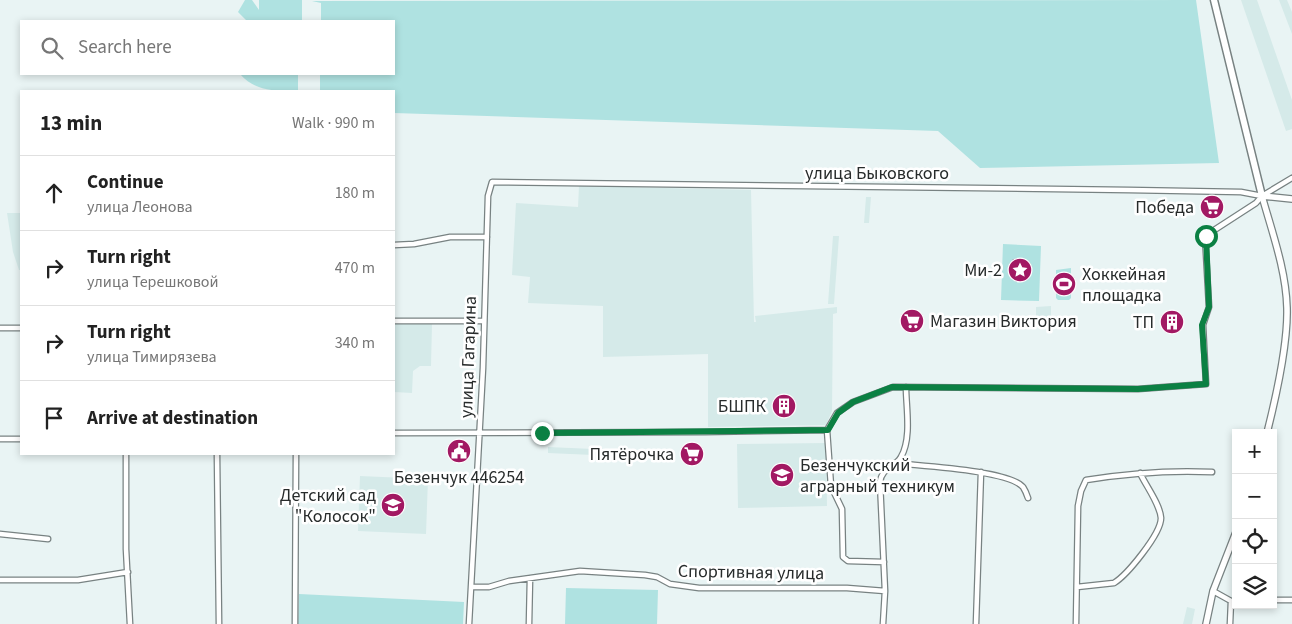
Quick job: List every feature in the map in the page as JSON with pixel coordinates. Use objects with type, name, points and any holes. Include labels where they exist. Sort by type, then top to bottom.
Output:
[{"type":"main road","points":[[1214,0],[1262,196]]},
{"type":"street","points":[[884,562],[848,561],[843,557],[842,509],[831,486],[828,430],[838,413],[853,402],[882,390],[906,387],[1138,389],[1206,384],[1202,325],[1209,307],[1206,236],[1256,203],[1262,196],[1292,178]]},
{"type":"street","name":"улица Быковского","points":[[492,182],[534,181],[1043,191],[1138,190],[1241,192],[1262,196]]},
{"type":"street","name":"улица Гагарина","points":[[469,624],[484,321],[488,196],[492,182]]},
{"type":"street","points":[[1262,196],[1292,199]]},
{"type":"street","points":[[1262,196],[1277,251],[1287,309],[1278,380],[1268,429]]},
{"type":"street","points":[[395,245],[414,244],[450,237],[487,237]]},
{"type":"street","points":[[395,321],[484,321]]},
{"type":"street","points":[[0,328],[20,328]]},
{"type":"street","points":[[883,624],[885,591],[880,482],[885,469],[901,457],[905,444],[906,387]]},
{"type":"street","points":[[395,433],[828,430]]},
{"type":"street","points":[[0,439],[20,439]]},
{"type":"street","points":[[126,455],[130,624]]},
{"type":"street","points":[[217,455],[218,624]]},
{"type":"street","points":[[295,624],[296,455]]},
{"type":"street","points":[[895,463],[981,472],[1007,478],[1023,487],[1028,498]]},
{"type":"street","points":[[1076,624],[1078,506],[1081,491],[1086,480],[1174,470],[1212,472]]},
{"type":"street","points":[[976,624],[981,472]]},
{"type":"street","points":[[1077,587],[1114,583],[1153,538],[1160,527],[1160,512],[1140,473]]},
{"type":"street","points":[[0,534],[48,539]]},
{"type":"street","points":[[1206,624],[1214,591],[1232,543]]},
{"type":"street","name":"Спортивная улица","points":[[471,587],[489,587],[530,578],[580,571],[645,575],[657,577],[670,584],[699,588],[847,588],[885,591]]},
{"type":"street","points":[[0,580],[78,580],[128,572]]},
{"type":"street","points":[[529,624],[530,578]]},
{"type":"street","points":[[1214,591],[1232,600]]},
{"type":"street","points":[[1277,600],[1292,600]]},
{"type":"street","points":[[1230,624],[1232,609]]},
{"type":"shaded area","points":[[245,0],[252,0],[259,10],[259,0],[302,0],[302,20],[246,20],[238,12]]},
{"type":"shaded area","points":[[1196,0],[1219,163],[980,168],[938,131],[395,113],[395,90],[320,90],[320,75],[395,75],[395,20],[321,20],[321,3],[312,1]]},
{"type":"shaded area","points":[[1241,0],[1257,0],[1292,100],[1292,129],[1286,131]]},
{"type":"shaded area","points":[[1279,0],[1287,0],[1292,12],[1292,34]]},
{"type":"shaded area","points":[[241,75],[298,75],[298,90],[266,89],[246,80]]},
{"type":"shaded area","points":[[579,186],[751,190],[754,322],[756,322],[755,316],[837,307],[837,313],[833,314],[832,411],[826,425],[708,427],[708,354],[603,357],[603,306],[528,303],[530,277],[512,275],[516,203],[578,207]]},
{"type":"shaded area","points":[[866,197],[871,197],[869,223],[864,223]]},
{"type":"shaded area","points":[[7,213],[20,213],[20,270],[13,252]]},
{"type":"shaded area","points":[[833,236],[839,236],[834,304],[828,304]]},
{"type":"shaded area","points":[[1003,244],[1041,246],[1039,301],[1001,300]]},
{"type":"shaded area","name":"Хоккейная площадка","points":[[1071,268],[1071,298],[1069,300],[1058,300],[1056,298],[1056,270]]},
{"type":"shaded area","points":[[1051,306],[1051,325],[1036,326],[1036,307]]},
{"type":"shaded area","points":[[395,323],[432,324],[431,366],[420,366],[413,371],[412,393],[395,392]]},
{"type":"shaded area","name":"Безенчукский аграрный техникум","points":[[826,443],[827,506],[738,508],[737,444]]},
{"type":"shaded area","points":[[548,447],[593,449],[593,455],[548,453]]},
{"type":"shaded area","name":"Детский сад \"Колосок\"","points":[[360,476],[428,479],[426,534],[358,531]]},
{"type":"shaded area","points":[[566,588],[658,590],[657,624],[565,624]]},
{"type":"shaded area","points":[[299,594],[464,602],[463,624],[298,624]]},
{"type":"shaded area","points":[[1187,607],[1195,609],[1192,624],[1183,624]]},
{"type":"place","name":"Победа","points":[[1212,207]]},
{"type":"place","name":"Ми-2","points":[[1020,270]]},
{"type":"place","name":"Хоккейная площадка","points":[[1064,284]]},
{"type":"place","name":"Магазин Виктория","points":[[912,321]]},
{"type":"place","name":"ТП","points":[[1172,322]]},
{"type":"place","name":"БШПК","points":[[784,406]]},
{"type":"place","name":"Безенчук 446254","points":[[459,451]]},
{"type":"place","name":"Пятёрочка","points":[[692,454]]},
{"type":"place","name":"Безенчукский аграрный техникум","points":[[782,475]]},
{"type":"place","name":"Детский сад \"Колосок\"","points":[[393,505]]},
{"type":"route","points":[[542,433],[828,430],[838,413],[853,402],[869,394],[892,387],[1138,389],[1206,384],[1202,325],[1209,307],[1209,286],[1206,278],[1206,236]]}]
